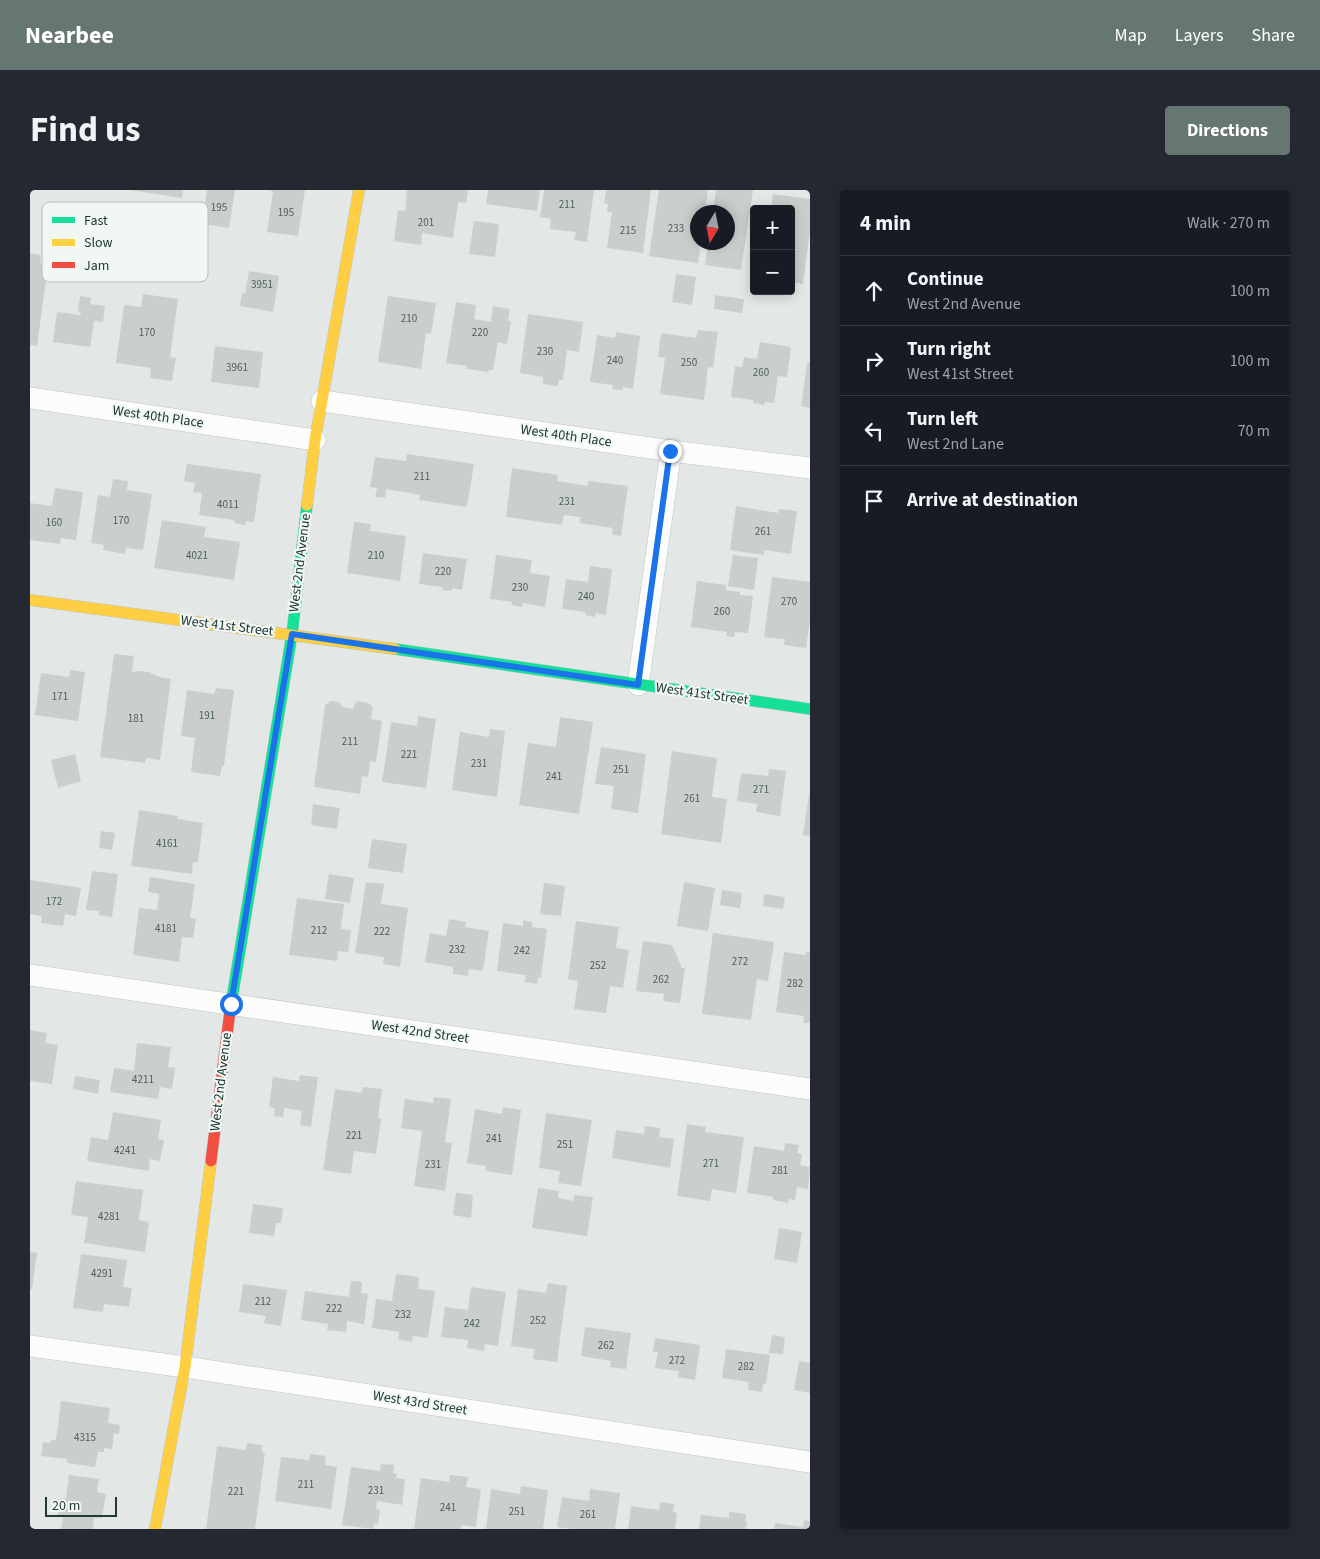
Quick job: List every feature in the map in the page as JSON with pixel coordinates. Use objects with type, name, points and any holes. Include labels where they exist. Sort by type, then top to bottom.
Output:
[{"type":"street","name":"West 2nd Avenue","points":[[156,1529],[185,1367],[231,1004],[292,634],[315,440],[359,190]]},
{"type":"street","name":"West 40th Place","points":[[30,398],[315,440]]},
{"type":"street","name":"West 40th Place","points":[[322,401],[670,451],[810,468]]},
{"type":"street","points":[[638,685],[670,451]]},
{"type":"street","name":"West 41st Street","points":[[30,600],[292,634],[810,709]]},
{"type":"street","name":"West 42nd Street","points":[[30,975],[810,1089]]},
{"type":"street","name":"West 43rd Street","points":[[30,1346],[185,1367],[810,1462]]},
{"type":"building","points":[[130,190],[183,190],[182,198]]},
{"type":"building","points":[[207,190],[235,190],[229,228],[208,225],[208,202],[205,202]]},
{"type":"building","points":[[269,190],[305,190],[298,236],[267,232],[273,192]]},
{"type":"building","points":[[407,190],[468,190],[466,203],[458,202],[453,238],[422,233],[421,245],[394,241],[398,210],[405,211]]},
{"type":"building","points":[[488,190],[540,190],[537,211],[486,204]]},
{"type":"building","points":[[544,190],[594,190],[587,242],[574,240],[576,232],[550,229],[551,219],[540,217]]},
{"type":"building","points":[[651,190],[643,253],[607,248],[612,212],[607,212],[608,204],[604,203],[606,191]]},
{"type":"building","points":[[659,190],[708,190],[706,205],[690,205],[690,250],[700,250],[698,263],[649,256]]},
{"type":"building","points":[[716,190],[753,190],[741,270],[705,265],[707,250],[735,250],[735,205],[714,205]]},
{"type":"building","points":[[773,194],[810,199],[810,231],[803,284],[795,283],[795,205],[772,205]]},
{"type":"building","points":[[474,221],[499,224],[495,257],[469,254]]},
{"type":"building","points":[[30,253],[41,255],[42,282],[46,282],[37,346],[30,345]]},
{"type":"building","points":[[249,271],[279,276],[273,312],[240,306],[242,293],[245,293]]},
{"type":"building","points":[[676,274],[696,277],[692,305],[672,302]]},
{"type":"building","points":[[143,294],[178,299],[170,357],[176,358],[172,381],[150,378],[151,368],[116,363],[124,305],[141,307]]},
{"type":"building","points":[[715,295],[744,299],[742,313],[714,309]]},
{"type":"building","points":[[80,296],[91,298],[90,304],[105,306],[103,322],[94,321],[90,347],[53,342],[57,312],[80,315],[81,312],[78,311]]},
{"type":"building","points":[[388,296],[436,303],[431,334],[426,333],[421,369],[378,362]]},
{"type":"building","points":[[456,302],[476,305],[474,319],[491,322],[493,306],[510,309],[508,321],[511,321],[507,344],[498,342],[493,370],[488,372],[466,369],[467,366],[446,363]]},
{"type":"building","points":[[528,314],[583,322],[579,352],[567,350],[563,380],[559,380],[558,386],[543,384],[543,377],[520,373]]},
{"type":"building","points":[[698,330],[718,332],[713,368],[708,367],[704,400],[660,394],[665,358],[658,357],[661,333],[696,338]]},
{"type":"building","points":[[616,332],[640,336],[633,389],[623,387],[623,390],[612,389],[613,385],[590,382],[597,335],[615,338]]},
{"type":"building","points":[[760,342],[791,347],[787,377],[778,376],[774,403],[765,402],[764,405],[753,403],[753,400],[731,397],[735,366],[742,367],[744,357],[757,359]]},
{"type":"building","points":[[215,346],[263,352],[259,388],[211,382]]},
{"type":"building","points":[[807,363],[810,363],[810,408],[801,406]]},
{"type":"building","points":[[407,454],[474,464],[467,507],[419,500],[420,495],[386,489],[385,498],[375,497],[377,488],[370,487],[375,457],[406,461]]},
{"type":"building","points":[[187,464],[261,474],[254,522],[246,521],[245,525],[234,523],[234,520],[199,515],[202,493],[193,492],[195,483],[184,481]]},
{"type":"building","points":[[512,468],[558,475],[557,481],[588,486],[588,481],[628,486],[621,536],[612,534],[613,528],[579,523],[581,517],[564,515],[562,525],[506,517]]},
{"type":"building","points":[[113,479],[128,481],[127,490],[152,494],[143,550],[126,548],[125,554],[103,550],[104,545],[91,543],[98,495],[110,497]]},
{"type":"building","points":[[55,488],[83,492],[76,540],[61,538],[60,544],[30,540],[30,503],[52,506]]},
{"type":"building","points":[[736,506],[778,513],[779,509],[797,511],[791,554],[764,550],[764,555],[730,550]]},
{"type":"building","points":[[162,520],[206,527],[204,537],[240,542],[234,580],[154,568]]},
{"type":"building","points":[[354,522],[371,524],[370,531],[406,536],[400,581],[347,573]]},
{"type":"building","points":[[423,553],[467,559],[462,590],[452,588],[452,591],[442,590],[442,587],[419,584]]},
{"type":"building","points":[[496,555],[532,560],[530,573],[550,576],[545,607],[523,603],[522,607],[512,605],[512,602],[490,599]]},
{"type":"building","points":[[733,555],[758,558],[754,590],[728,586]]},
{"type":"building","points":[[590,566],[612,569],[606,615],[596,613],[595,617],[585,615],[585,612],[562,609],[566,579],[588,582]]},
{"type":"building","points":[[772,577],[810,582],[810,620],[806,648],[784,645],[785,639],[764,637]]},
{"type":"building","points":[[697,581],[726,585],[726,590],[740,592],[740,595],[753,596],[748,633],[735,632],[734,637],[726,636],[727,632],[691,627]]},
{"type":"building","points":[[114,654],[134,656],[132,672],[149,672],[159,677],[171,679],[160,760],[146,758],[145,763],[100,757]]},
{"type":"building","points":[[70,670],[85,672],[78,721],[35,715],[41,673],[69,677]]},
{"type":"building","points":[[216,688],[234,690],[224,766],[222,766],[220,776],[191,772],[195,738],[181,736],[187,690],[214,694]]},
{"type":"building","points":[[331,701],[339,702],[343,707],[354,709],[354,705],[358,701],[368,703],[373,707],[371,719],[382,721],[376,762],[370,761],[368,777],[362,776],[360,794],[314,787],[325,705]]},
{"type":"building","points":[[418,716],[436,719],[426,788],[382,782],[391,722],[417,726]]},
{"type":"building","points":[[560,717],[593,722],[579,814],[519,805],[528,743],[556,747]]},
{"type":"building","points":[[490,729],[505,731],[497,797],[452,790],[460,732],[489,737]]},
{"type":"building","points":[[601,747],[646,754],[638,813],[611,809],[614,786],[595,784]]},
{"type":"building","points":[[672,751],[717,758],[712,797],[727,799],[721,843],[661,834]]},
{"type":"building","points":[[75,754],[81,781],[58,788],[51,760]]},
{"type":"building","points":[[769,769],[786,771],[780,816],[756,812],[757,804],[737,801],[741,773],[768,776]]},
{"type":"building","points":[[810,794],[810,836],[803,835]]},
{"type":"building","points":[[313,804],[340,808],[337,829],[311,825]]},
{"type":"building","points":[[139,810],[178,816],[177,819],[203,823],[198,862],[193,862],[192,874],[131,866]]},
{"type":"building","points":[[101,831],[115,833],[112,850],[99,848]]},
{"type":"building","points":[[372,839],[407,844],[403,873],[368,868]]},
{"type":"building","points":[[92,871],[118,874],[112,917],[99,915],[99,911],[86,910]]},
{"type":"building","points":[[329,874],[354,878],[350,903],[325,899]]},
{"type":"building","points":[[150,877],[195,884],[190,918],[196,919],[193,938],[182,937],[179,962],[133,955],[139,908],[157,910],[159,894],[148,892]]},
{"type":"building","points":[[30,880],[81,888],[76,916],[65,914],[63,926],[41,923],[42,916],[30,914]]},
{"type":"building","points":[[366,882],[384,884],[381,904],[408,908],[400,967],[383,964],[384,957],[355,953]]},
{"type":"building","points":[[684,882],[715,888],[708,931],[677,926]]},
{"type":"building","points":[[544,883],[565,886],[561,916],[540,914]]},
{"type":"building","points":[[722,890],[742,893],[740,908],[720,905]]},
{"type":"building","points":[[764,894],[785,897],[783,909],[763,906]]},
{"type":"building","points":[[297,898],[344,904],[341,929],[351,930],[348,952],[338,951],[337,961],[289,955]]},
{"type":"building","points":[[449,919],[466,922],[465,927],[489,931],[483,971],[469,969],[468,976],[453,974],[453,967],[425,962],[430,933],[446,936]]},
{"type":"building","points":[[523,920],[532,922],[532,927],[547,929],[541,977],[538,977],[537,984],[524,982],[526,975],[497,971],[503,923],[523,926]]},
{"type":"building","points":[[576,921],[619,927],[616,948],[629,950],[623,988],[610,986],[606,1013],[574,1009],[578,981],[568,979]]},
{"type":"building","points":[[713,933],[774,942],[768,981],[757,979],[751,1020],[702,1014]]},
{"type":"building","points":[[643,941],[672,945],[682,968],[685,968],[680,1003],[663,1001],[664,994],[636,991]]},
{"type":"building","points":[[784,952],[806,955],[806,952],[810,952],[810,1023],[803,1023],[804,1016],[776,1012]]},
{"type":"building","points":[[30,1030],[47,1033],[45,1043],[58,1045],[52,1084],[30,1081]]},
{"type":"building","points":[[137,1043],[171,1047],[168,1067],[175,1068],[172,1089],[160,1087],[158,1099],[110,1092],[114,1068],[134,1071]]},
{"type":"building","points":[[300,1075],[318,1077],[311,1127],[300,1125],[302,1111],[284,1108],[283,1117],[274,1116],[275,1108],[269,1107],[273,1077],[299,1081]]},
{"type":"building","points":[[75,1076],[100,1080],[98,1094],[73,1089]]},
{"type":"building","points":[[363,1087],[382,1089],[378,1118],[381,1119],[376,1154],[354,1151],[351,1174],[323,1170],[335,1089],[362,1093]]},
{"type":"building","points":[[434,1097],[451,1099],[445,1142],[452,1143],[445,1191],[414,1186],[422,1131],[401,1128],[405,1099],[433,1103]]},
{"type":"building","points":[[503,1107],[521,1110],[512,1175],[485,1171],[486,1166],[467,1163],[475,1109],[502,1114]]},
{"type":"building","points":[[113,1112],[161,1120],[158,1139],[164,1140],[160,1161],[150,1159],[149,1171],[87,1161],[91,1137],[108,1140]]},
{"type":"building","points":[[546,1113],[592,1120],[581,1186],[558,1183],[560,1171],[539,1168]]},
{"type":"building","points":[[687,1124],[706,1127],[705,1132],[744,1137],[736,1193],[712,1189],[710,1201],[677,1196]]},
{"type":"building","points":[[645,1126],[660,1128],[659,1137],[674,1139],[670,1168],[612,1158],[616,1130],[644,1134]]},
{"type":"building","points":[[785,1143],[799,1145],[797,1153],[802,1154],[800,1165],[810,1167],[808,1189],[797,1187],[795,1200],[789,1199],[788,1203],[773,1200],[773,1197],[747,1193],[754,1146],[784,1151]]},
{"type":"building","points":[[76,1181],[143,1190],[139,1220],[149,1222],[145,1252],[84,1243],[88,1217],[71,1215]]},
{"type":"building","points":[[538,1188],[559,1191],[558,1198],[574,1201],[574,1195],[593,1197],[587,1236],[532,1228]]},
{"type":"building","points":[[456,1193],[473,1195],[471,1218],[453,1215]]},
{"type":"building","points":[[253,1204],[283,1208],[281,1223],[276,1223],[274,1236],[249,1233]]},
{"type":"building","points":[[779,1228],[802,1232],[797,1263],[774,1259]]},
{"type":"building","points":[[30,1252],[37,1253],[32,1289],[30,1289]]},
{"type":"building","points":[[81,1254],[127,1260],[123,1287],[132,1288],[129,1307],[104,1304],[103,1312],[73,1308]]},
{"type":"building","points":[[396,1274],[419,1277],[418,1289],[435,1291],[428,1338],[413,1336],[412,1342],[398,1339],[399,1332],[372,1328],[376,1299],[392,1301]]},
{"type":"building","points":[[351,1281],[362,1282],[361,1293],[368,1294],[364,1324],[347,1321],[346,1332],[327,1330],[328,1324],[301,1320],[305,1291],[349,1297]]},
{"type":"building","points":[[548,1283],[567,1286],[557,1362],[533,1359],[534,1349],[511,1346],[518,1289],[546,1293]]},
{"type":"building","points":[[243,1284],[287,1290],[281,1326],[264,1323],[266,1316],[239,1312]]},
{"type":"building","points":[[471,1287],[506,1292],[498,1346],[485,1344],[484,1351],[467,1348],[468,1340],[441,1337],[445,1307],[468,1310]]},
{"type":"building","points":[[585,1327],[631,1333],[626,1369],[610,1367],[611,1361],[581,1356]]},
{"type":"building","points":[[772,1335],[785,1337],[783,1354],[769,1353]]},
{"type":"building","points":[[655,1338],[700,1345],[695,1380],[678,1377],[679,1371],[655,1368],[658,1352],[653,1352]]},
{"type":"building","points":[[726,1349],[770,1355],[766,1384],[763,1384],[762,1392],[748,1390],[749,1382],[722,1378]]},
{"type":"building","points":[[799,1361],[810,1363],[810,1393],[794,1390]]},
{"type":"building","points":[[61,1401],[110,1408],[108,1423],[120,1425],[119,1434],[114,1433],[112,1449],[104,1448],[104,1452],[98,1452],[95,1467],[67,1463],[67,1459],[41,1456],[43,1442],[51,1443],[51,1440],[56,1440]]},
{"type":"building","points":[[247,1443],[262,1445],[262,1452],[265,1453],[255,1529],[206,1529],[217,1446],[246,1450]]},
{"type":"building","points":[[310,1454],[326,1456],[325,1465],[337,1467],[331,1509],[275,1501],[281,1457],[309,1460]]},
{"type":"building","points":[[381,1464],[394,1465],[393,1473],[397,1474],[396,1478],[405,1479],[402,1505],[377,1501],[376,1509],[380,1510],[378,1524],[374,1523],[373,1529],[342,1525],[351,1467],[380,1471]]},
{"type":"building","points":[[69,1475],[99,1479],[97,1492],[106,1494],[102,1518],[94,1518],[93,1529],[61,1529],[63,1516],[58,1515],[59,1506],[61,1498],[66,1499]]},
{"type":"building","points":[[450,1475],[468,1477],[466,1487],[481,1489],[476,1527],[462,1525],[461,1529],[414,1529],[421,1478],[449,1482]]},
{"type":"building","points":[[521,1486],[548,1490],[543,1529],[486,1529],[491,1489],[520,1494]]},
{"type":"building","points":[[590,1489],[620,1493],[615,1529],[571,1529],[557,1527],[562,1497],[589,1501]]},
{"type":"building","points":[[660,1502],[674,1504],[673,1512],[677,1513],[675,1529],[628,1529],[631,1506],[659,1510]]},
{"type":"building","points":[[729,1512],[746,1514],[746,1529],[699,1529],[701,1515],[729,1518]]},
{"type":"building","points":[[804,1520],[810,1521],[810,1529],[774,1529],[775,1523],[803,1527]]},
{"type":"traffic: fast","points":[[230,1011],[292,634],[307,505]]},
{"type":"traffic: fast","points":[[395,649],[810,709]]},
{"type":"traffic: slow","points":[[307,505],[315,440],[359,190]]},
{"type":"traffic: slow","points":[[30,600],[395,649]]},
{"type":"traffic: slow","points":[[155,1529],[185,1367],[211,1161]]},
{"type":"traffic: jam","points":[[211,1161],[230,1011]]},
{"type":"route","points":[[231,1004],[292,634],[638,685],[670,451]]}]
